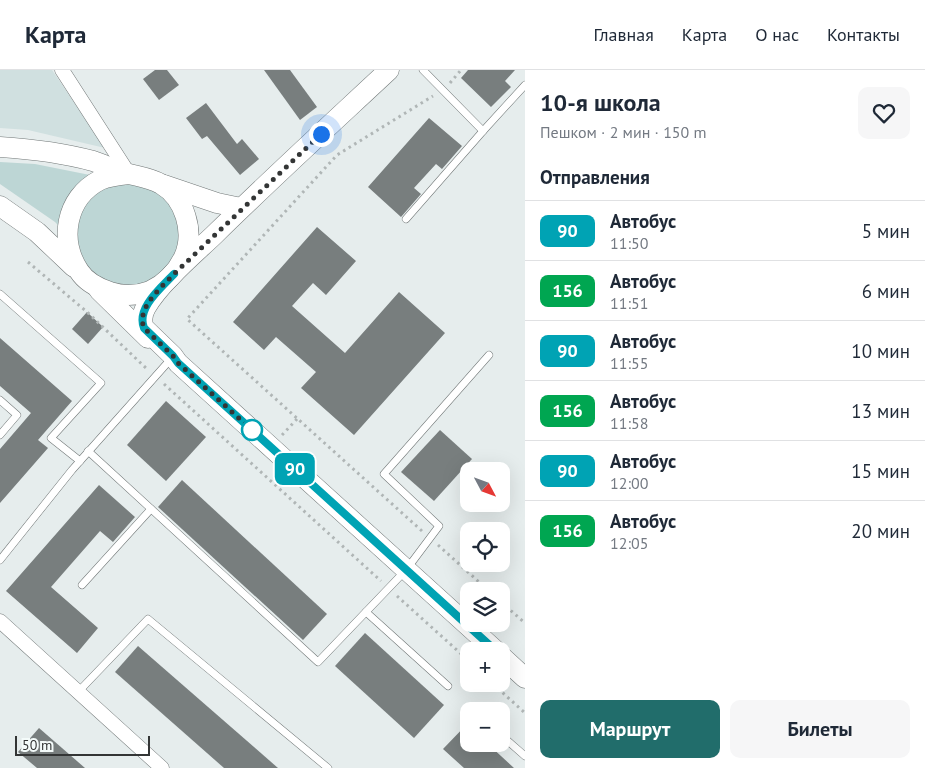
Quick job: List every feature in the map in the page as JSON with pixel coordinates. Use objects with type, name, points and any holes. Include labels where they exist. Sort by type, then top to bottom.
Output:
[{"type":"main road","points":[[174,362],[173,356],[144,328],[142,314],[146,307],[174,274],[241,208],[389,70]]},
{"type":"main road","points":[[0,147],[32,150],[94,162],[129,174],[146,177],[163,185],[217,203],[241,208]]},
{"type":"main road","points":[[79,272],[68,246],[67,226],[71,212],[78,199],[88,188],[100,180],[114,175],[129,174]]},
{"type":"main road","points":[[96,287],[119,295],[142,294],[158,287],[174,274],[184,256],[188,238],[188,224],[184,210],[176,197],[163,185]]},
{"type":"main road","points":[[0,206],[37,232],[174,362],[486,642]]},
{"type":"main road","points":[[510,664],[525,678]]},
{"type":"street","points":[[62,70],[129,174]]},
{"type":"street","points":[[0,621],[162,768]]},
{"type":"lane","points":[[423,70],[483,131]]},
{"type":"lane","points":[[406,219],[525,85]]},
{"type":"lane","points":[[0,294],[101,383],[51,438],[80,461]]},
{"type":"lane","points":[[88,452],[318,662],[406,570],[439,526],[384,474],[489,355]]},
{"type":"lane","points":[[0,560],[80,461],[154,376],[174,362]]},
{"type":"lane","points":[[0,400],[17,415],[0,435]]},
{"type":"lane","points":[[82,585],[151,509]]},
{"type":"lane","points":[[366,612],[448,686]]},
{"type":"lane","points":[[79,692],[148,619],[328,768]]},
{"type":"lane","points":[[510,743],[525,756]]},
{"type":"path","points":[[423,532],[187,319],[337,155],[443,90],[462,70]]},
{"type":"path","points":[[28,262],[87,312],[154,376],[460,653]]},
{"type":"path","points":[[438,545],[479,582]]},
{"type":"path","points":[[510,610],[525,623]]},
{"type":"path","points":[[502,692],[525,713]]},
{"type":"shaded area","points":[[0,70],[52,70],[105,148],[28,130],[0,128]]},
{"type":"shaded area","points":[[0,162],[35,164],[95,176],[62,229],[55,222],[0,184]]},
{"type":"shaded area","points":[[131,180],[166,195],[180,217],[180,249],[163,275],[136,287],[121,287],[99,279],[86,267],[78,253],[77,218],[95,191]]},
{"type":"building","points":[[155,70],[167,70],[179,85],[159,100],[143,79]]},
{"type":"building","points":[[264,70],[290,70],[317,107],[300,120]]},
{"type":"building","points":[[468,70],[515,70],[505,81],[511,87],[491,107],[461,78]]},
{"type":"building","points":[[206,103],[237,144],[242,139],[259,159],[240,175],[207,136],[202,139],[186,118]]},
{"type":"building","points":[[429,118],[462,146],[442,169],[436,164],[414,188],[421,194],[401,217],[368,187]]},
{"type":"building","points":[[317,227],[356,261],[326,295],[313,283],[292,306],[345,353],[399,292],[445,333],[354,435],[301,388],[316,372],[276,337],[264,350],[233,322]]},
{"type":"building","points":[[87,312],[103,327],[88,344],[72,329]]},
{"type":"building","points":[[0,338],[72,401],[38,440],[48,448],[0,503],[0,449],[31,413],[0,386]]},
{"type":"building","points":[[166,401],[206,437],[166,481],[127,445]]},
{"type":"building","points":[[440,430],[472,459],[469,462],[460,462],[460,472],[434,501],[401,472]]},
{"type":"building","points":[[182,480],[327,614],[303,640],[158,507]]},
{"type":"building","points":[[99,485],[135,517],[113,542],[100,531],[51,587],[98,628],[77,653],[6,591]]},
{"type":"building","points":[[365,633],[444,705],[414,738],[335,666]]},
{"type":"building","points":[[138,646],[278,768],[224,768],[115,672]]},
{"type":"building","points":[[39,728],[85,768],[37,768],[18,752]]},
{"type":"building","points":[[460,731],[460,752],[497,752],[514,768],[464,768],[443,749]]},
{"type":"bus line","name":"90","points":[[174,274],[152,299],[142,314],[144,328],[178,363],[486,642]]},
{"type":"route","points":[[252,430],[178,363],[144,328],[142,314],[152,299],[174,274],[241,208],[321,134]]}]
